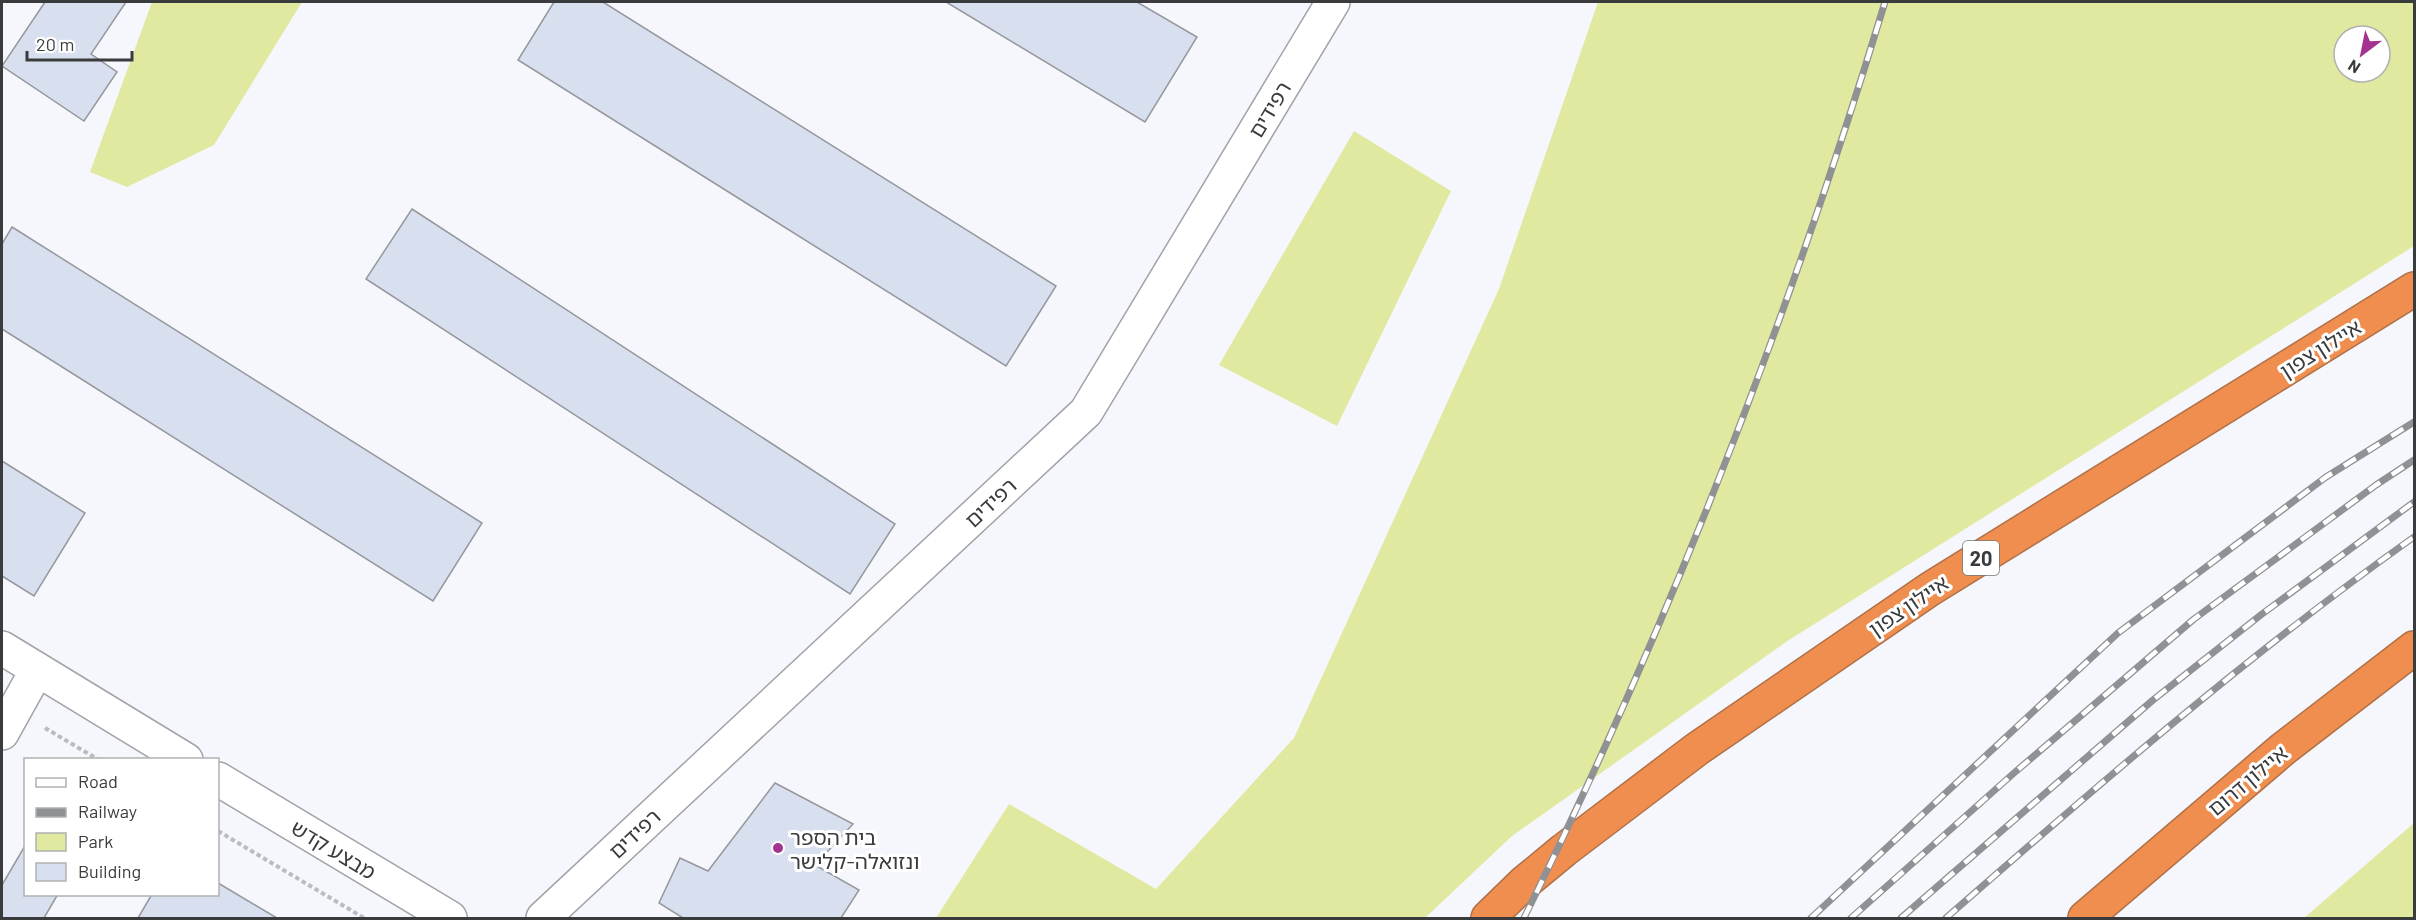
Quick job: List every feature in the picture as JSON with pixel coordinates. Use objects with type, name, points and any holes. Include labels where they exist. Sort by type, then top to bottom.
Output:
[{"type":"highway","name":"איילון צפון","points":[[1488,918],[1524,883],[1564,850],[1697,749],[1930,589],[2415,289]]},
{"type":"highway","name":"איילון דרום","points":[[2085,918],[2283,750],[2415,648]]},
{"type":"street","name":"רפידים","points":[[543,918],[1086,412],[1333,2]]},
{"type":"street","points":[[2,648],[184,758]]},
{"type":"street","points":[[8,721],[37,670]]},
{"type":"street","name":"מבצע קדש","points":[[219,780],[450,918]]},
{"type":"path","points":[[8,721],[97,758]]},
{"type":"path","points":[[219,832],[364,918]]},
{"type":"green space","points":[[152,2],[302,2],[214,145],[127,187],[90,172]]},
{"type":"green space","points":[[1598,2],[2414,2],[2414,246],[1789,640],[1512,836],[1425,918],[936,918],[1009,804],[1156,889],[1294,738],[1499,289]]},
{"type":"green space","points":[[1354,131],[1451,191],[1337,426],[1219,365]]},
{"type":"green space","points":[[2414,823],[2414,918],[2304,918]]},
{"type":"building","points":[[45,2],[126,2],[91,54],[117,72],[84,121],[2,66]]},
{"type":"building","points":[[554,2],[603,2],[1056,286],[1006,366],[518,60]]},
{"type":"building","points":[[946,2],[1137,2],[1197,37],[1145,122]]},
{"type":"building","points":[[412,209],[895,524],[850,594],[366,279]]},
{"type":"building","points":[[12,227],[482,523],[433,601],[2,329],[2,244]]},
{"type":"building","points":[[2,461],[85,513],[34,596],[2,576]]},
{"type":"building","name":"בית הספר ונזואלה-קלישר","points":[[775,783],[853,824],[815,865],[859,890],[841,918],[683,918],[659,903],[680,858],[708,871]]},
{"type":"building","points":[[24,847],[24,896],[57,896],[44,918],[2,918],[2,885]]},
{"type":"building","points":[[219,884],[277,918],[138,918],[151,896],[219,896]]},
{"type":"railway","points":[[1524,918],[1628,695],[1723,468],[1809,236],[1885,2]]},
{"type":"railway","points":[[1811,918],[2118,633],[2326,477],[2414,422]]},
{"type":"railway","points":[[1851,918],[2014,773],[2194,619],[2376,485],[2414,460]]},
{"type":"railway","points":[[1901,918],[2153,700],[2262,614],[2414,502]]},
{"type":"railway","points":[[1946,918],[2175,722],[2293,627],[2414,537]]},
{"type":"place","name":"בית הספר ונזואלה-קלישר","points":[[778,848]]}]
